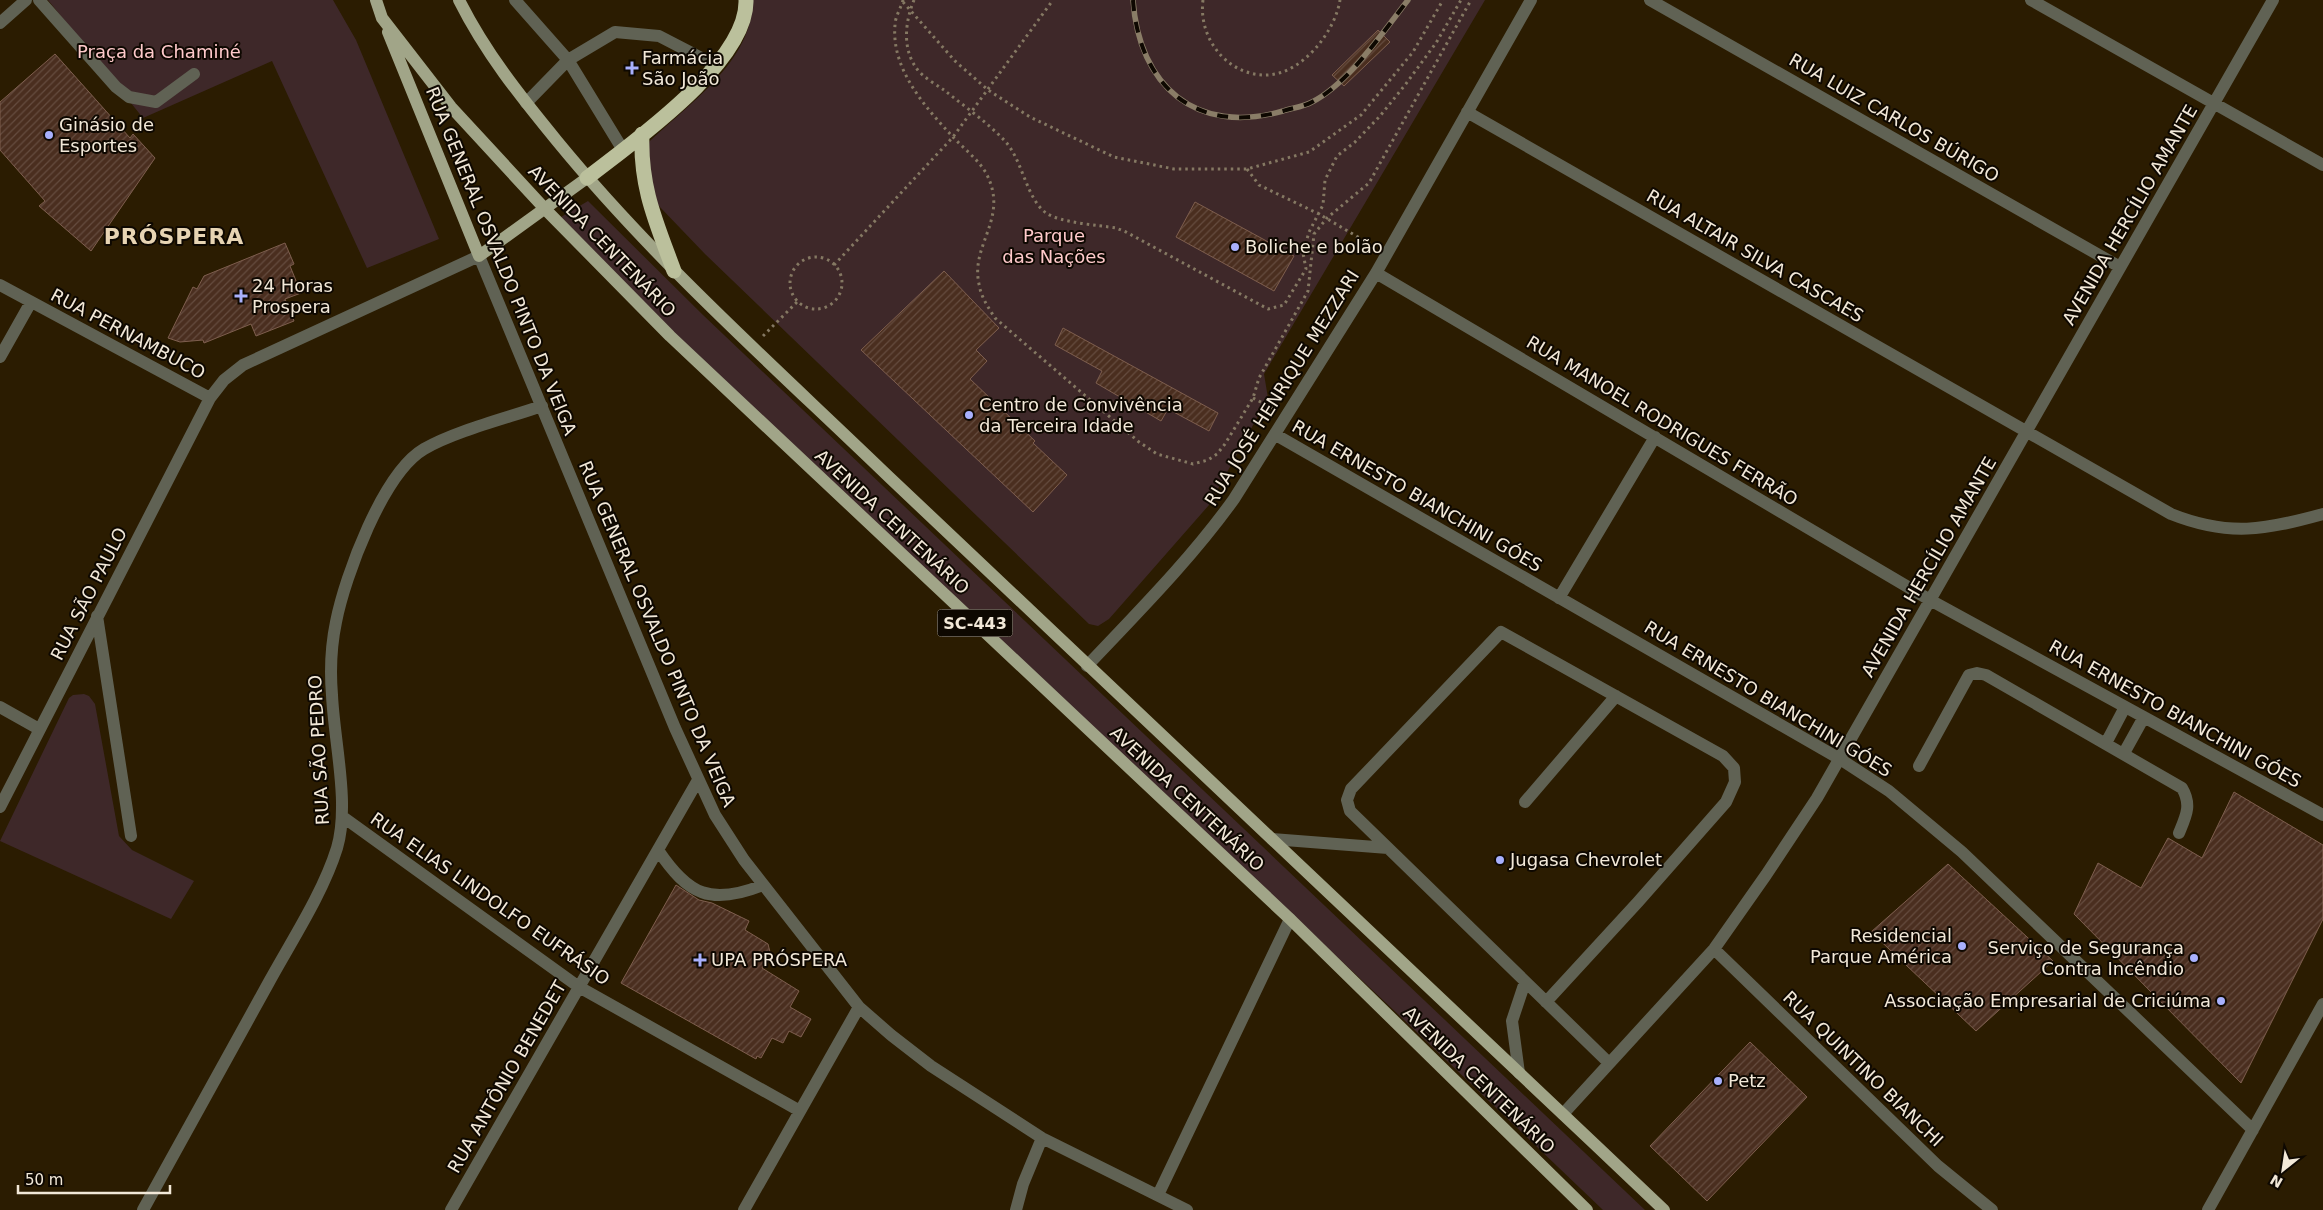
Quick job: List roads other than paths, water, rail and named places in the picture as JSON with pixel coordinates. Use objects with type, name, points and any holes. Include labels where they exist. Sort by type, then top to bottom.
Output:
[{"type":"highway","points":[[587,178],[642,134],[717,66],[732,46],[746,10],[746,0]]},
{"type":"highway","points":[[642,134],[641,164],[646,193],[674,271]]},
{"type":"main road","name":"RUA GENERAL OSVALDO PINTO DA VEIGA","points":[[369,0],[382,18],[479,256]]},
{"type":"main road","name":"AVENIDA CENTENÁRIO","points":[[376,0],[382,18],[451,106],[546,210],[670,336],[1290,920],[1587,1210]]},
{"type":"main road","name":"AVENIDA CENTENÁRIO","points":[[459,0],[496,64],[526,103],[587,178],[674,271],[1087,666],[1664,1210]]},
{"type":"main road","name":"RUA PERNAMBUCO","points":[[479,256],[546,210],[587,178]]},
{"type":"street","points":[[0,23],[26,0]]},
{"type":"street","points":[[39,0],[116,87],[129,96],[156,102],[194,74]]},
{"type":"street","points":[[515,0],[568,60],[623,150]]},
{"type":"street","name":"RUA JOSÉ HENRIQUE MEZZARI","points":[[1087,666],[1209,533],[1276,435],[1376,273],[1531,0]]},
{"type":"street","name":"RUA LUIZ CARLOS BÚRIGO","points":[[1650,0],[2120,267]]},
{"type":"street","points":[[2031,0],[2323,165]]},
{"type":"street","name":"AVENIDA HERCÍLIO AMANTE","points":[[1563,1114],[1714,948],[1793,836],[1840,759],[2273,0]]},
{"type":"street","points":[[526,103],[568,60],[614,32],[659,36],[717,66]]},
{"type":"street","name":"RUA ALTAIR SILVA CASCAES","points":[[1467,112],[2152,504],[2199,525],[2253,529],[2323,514]]},
{"type":"street","name":"RUA PERNAMBUCO","points":[[0,285],[210,398],[224,380],[243,365],[479,256]]},
{"type":"street","name":"RUA GENERAL OSVALDO PINTO DA VEIGA","points":[[479,256],[698,780],[729,840],[762,885],[858,1007],[931,1066],[1042,1138],[1187,1210]]},
{"type":"street","name":"RUA MANOEL RODRIGUES FERRÃO","points":[[1376,273],[1930,600]]},
{"type":"street","points":[[0,357],[31,302]]},
{"type":"street","name":"RUA SÃO PAULO","points":[[0,807],[210,398]]},
{"type":"street","name":"RUA SÃO PEDRO","points":[[143,1210],[304,918],[336,851],[343,818],[331,693],[332,655],[336,622],[362,544],[392,480],[406,462],[424,449],[542,406]]},
{"type":"street","name":"RUA ERNESTO BIANCHINI GÓES","points":[[1276,435],[1840,759],[1889,791],[1954,845],[2253,1130]]},
{"type":"street","points":[[1560,598],[1655,437]]},
{"type":"street","name":"RUA ERNESTO BIANCHINI GÓES","points":[[1930,600],[2323,815]]},
{"type":"street","points":[[97,616],[131,836]]},
{"type":"street","points":[[1546,1002],[1726,802],[1735,782],[1734,768],[1723,756],[1501,632],[1351,790],[1347,800],[1350,811],[1525,982],[1609,1063]]},
{"type":"street","points":[[1919,766],[1969,675],[1977,673],[1986,675],[2182,788],[2188,798],[2188,811],[2179,833]]},
{"type":"street","points":[[1525,802],[1616,696]]},
{"type":"street","points":[[0,706],[39,729]]},
{"type":"street","points":[[2106,743],[2125,707]]},
{"type":"street","points":[[2124,753],[2144,717]]},
{"type":"street","name":"RUA ANTÔNIO BENEDET","points":[[451,1210],[698,780]]},
{"type":"street","name":"RUA ELIAS LINDOLFO EUFRÁSIO","points":[[343,818],[579,987],[800,1112]]},
{"type":"street","points":[[1272,839],[1388,848]]},
{"type":"street","points":[[658,850],[672,871],[708,895],[722,897],[738,895],[762,885]]},
{"type":"street","points":[[1158,1196],[1290,920]]},
{"type":"street","name":"RUA QUINTINO BIANCHI","points":[[1714,948],[1938,1166],[1992,1210]]},
{"type":"street","points":[[1519,1073],[1512,1021],[1525,982]]},
{"type":"street","points":[[2208,1210],[2323,1004]]},
{"type":"street","points":[[744,1210],[858,1007]]},
{"type":"street","points":[[1016,1210],[1023,1184],[1042,1138]]},
{"type":"railway","points":[[1133,0],[1138,30],[1147,57],[1160,80],[1178,97],[1199,110],[1224,116],[1252,117],[1305,105],[1325,94],[1352,70],[1408,0]]},
{"type":"place","name":"Farmácia São João","points":[[632,68]]},
{"type":"place","name":"Ginásio de Esportes","points":[[49,135]]},
{"type":"place","name":"Boliche e bolão","points":[[1235,247]]},
{"type":"place","name":"24 Horas Prospera","points":[[241,296]]},
{"type":"place","name":"Centro de Convivência da Terceira Idade","points":[[969,415]]},
{"type":"place","name":"Jugasa Chevrolet","points":[[1500,860]]},
{"type":"place","name":"Residencial Parque América","points":[[1962,946]]},
{"type":"place","name":"Serviço de Segurança Contra Incêndio","points":[[2194,958]]},
{"type":"place","name":"UPA PRÓSPERA","points":[[700,960]]},
{"type":"place","name":"Associação Empresarial de Criciúma","points":[[2221,1001]]},
{"type":"place","name":"Petz","points":[[1718,1081]]},
{"type":"district","name":"PRÓSPERA","points":[[174,236]]},
{"type":"park label","name":"Praça da Chaminé","points":[[159,52]]},
{"type":"park label","name":"Parque das Nações","points":[[1054,246]]}]
